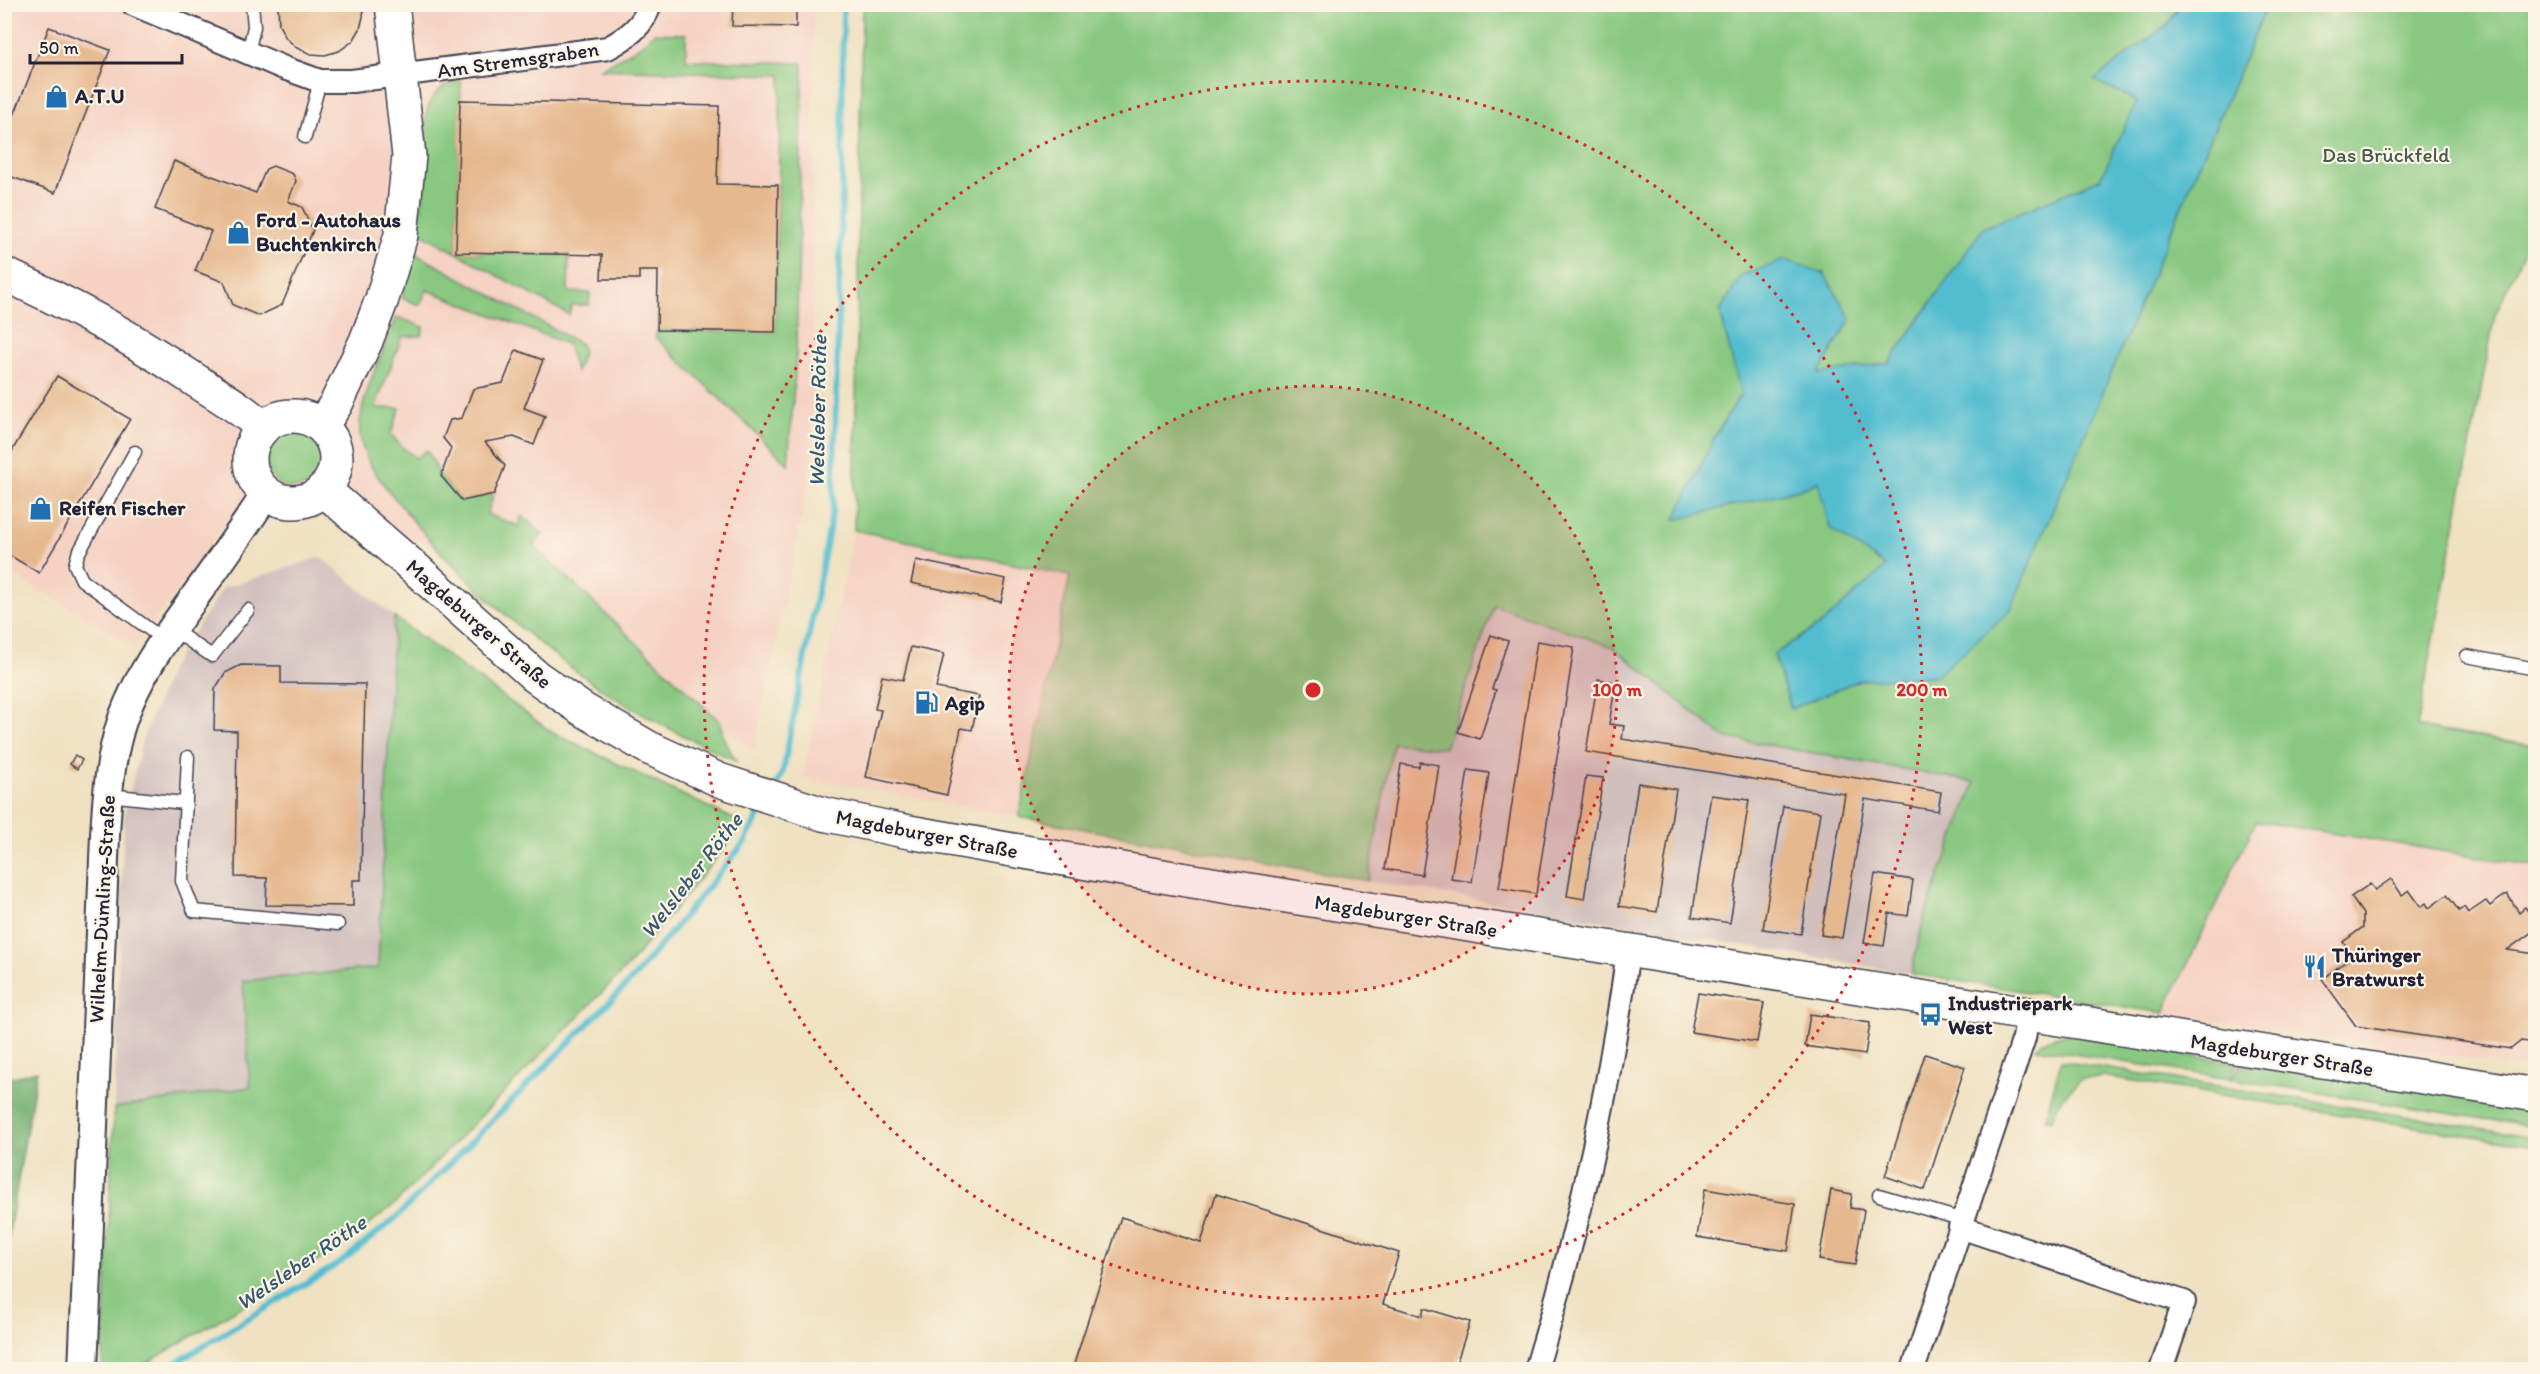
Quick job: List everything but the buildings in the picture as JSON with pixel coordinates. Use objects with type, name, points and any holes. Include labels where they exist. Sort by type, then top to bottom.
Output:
[{"type":"main road","points":[[321,426],[336,404],[366,341],[382,299],[401,234],[410,156],[392,4]]},
{"type":"main road","points":[[4,274],[69,304],[139,343],[224,399],[263,428]]},
{"type":"main road","points":[[287,416],[299,416],[321,426],[330,436],[336,459],[330,482],[312,498],[300,502],[288,502],[267,494],[256,481],[250,467],[250,453],[255,438],[274,420],[287,416]]},
{"type":"main road","name":"Magdeburger Straße","points":[[323,489],[535,676],[582,709],[650,748],[745,790],[823,814],[999,848],[1628,951],[2535,1095]]},
{"type":"street","name":"Am Stremsgraben","points":[[133,4],[320,81],[352,81],[401,76],[608,48],[631,35],[648,14],[650,4]]},
{"type":"street","name":"Wilhelm-Dümling-Straße","points":[[83,1370],[107,795],[115,745],[123,718],[138,684],[168,634],[267,494]]},
{"type":"street","points":[[1536,1370],[1552,1319],[1607,1088],[1628,951]]},
{"type":"street","points":[[1913,1370],[2024,1038],[2028,1014]]},
{"type":"street","points":[[1961,1224],[2184,1302],[2162,1370]]},
{"type":"lane","points":[[248,53],[254,27],[252,4]]},
{"type":"lane","points":[[305,137],[320,81]]},
{"type":"lane","points":[[135,452],[78,554],[75,566],[82,580],[168,634],[212,656],[248,610]]},
{"type":"lane","points":[[2467,656],[2535,669]]},
{"type":"lane","points":[[188,757],[182,881],[194,911],[338,924]]},
{"type":"lane","points":[[107,795],[184,803]]},
{"type":"lane","points":[[1879,1195],[1961,1224]]},
{"type":"shaded area","points":[[5,5],[814,5],[812,463],[754,750],[460,554],[310,510],[229,521],[135,646],[5,569]]},
{"type":"shaded area","points":[[854,530],[1070,576],[1019,817],[803,777]]},
{"type":"shaded area","points":[[321,557],[394,617],[378,969],[243,981],[251,1087],[114,1108],[124,816],[143,738],[171,668],[223,588]]},
{"type":"shaded area","points":[[1494,605],[1613,647],[1724,737],[1976,782],[1924,917],[1911,974],[1368,881],[1393,743],[1445,748]]},
{"type":"shaded area","points":[[2256,820],[2535,866],[2535,1069],[2164,1013]]},
{"type":"green space","name":"Das Brückfeld","points":[[862,5],[2180,5],[2168,24],[2095,80],[2137,101],[2100,179],[1983,228],[1889,363],[1817,375],[1824,273],[1786,261],[1742,275],[1720,311],[1741,394],[1716,434],[1676,519],[1807,487],[1819,481],[1830,528],[1887,567],[1823,623],[1774,654],[1791,709],[1859,680],[1936,676],[2010,611],[2267,5],[2535,5],[2535,227],[2495,315],[2417,727],[2535,746],[2535,866],[2256,821],[2164,1013],[1911,974],[1924,917],[1975,782],[1724,737],[1613,647],[1494,605],[1445,748],[1393,743],[1368,881],[1019,817],[1070,576],[854,530]]},
{"type":"green space","points":[[654,33],[686,34],[686,60],[803,63],[796,360],[788,464],[656,338],[657,330],[775,332],[781,75],[600,69],[637,48]]},
{"type":"green space","points":[[461,81],[456,252],[569,255],[568,292],[590,293],[589,305],[572,305],[569,315],[417,231],[425,180],[424,135],[429,106],[435,94],[445,86]]},
{"type":"green space","points":[[416,254],[581,344],[583,353],[576,372],[567,344],[427,290],[420,305],[402,298],[413,255]]},
{"type":"green space","points":[[397,317],[424,327],[421,336],[402,337],[375,408],[400,408],[391,434],[416,458],[427,450],[441,476],[461,501],[494,494],[487,514],[518,526],[522,516],[543,534],[533,545],[720,722],[724,739],[736,761],[633,709],[547,649],[494,605],[445,557],[382,482],[365,454],[360,434],[360,421],[367,391]]},
{"type":"green space","points":[[294,432],[305,434],[314,440],[320,449],[322,460],[320,471],[314,480],[305,486],[294,488],[283,486],[274,480],[268,471],[266,460],[268,449],[274,440],[283,434]]},
{"type":"green space","points":[[394,617],[553,733],[744,824],[628,966],[395,1204],[333,1252],[137,1369],[102,1369],[114,1108],[250,1087],[243,981],[378,968]]},
{"type":"green space","points":[[2064,1034],[2237,1063],[2230,1079],[2036,1048],[2043,1041]]},
{"type":"green space","points":[[2061,1061],[2535,1137],[2535,1146],[2103,1076],[2080,1080],[2062,1098],[2051,1120],[2045,1119]]},
{"type":"green space","points":[[2241,1064],[2535,1106],[2535,1127],[2232,1079]]},
{"type":"green space","points":[[37,1071],[5,1256],[5,1079]]},
{"type":"water","points":[[2180,5],[2267,5],[2010,611],[1936,676],[1859,680],[1791,709],[1774,654],[1823,623],[1886,566],[1830,528],[1818,481],[1807,487],[1675,520],[1716,434],[1741,394],[1720,311],[1742,275],[1786,260],[1824,273],[1851,319],[1818,374],[1889,363],[1983,228],[2100,179],[2137,101],[2094,80],[2168,24]]},
{"type":"waterway","name":"Welsleber Röthe","points":[[775,788],[783,771],[833,509],[842,184],[843,4]]},
{"type":"waterway","name":"Welsleber Röthe","points":[[164,1370],[341,1262],[397,1217],[637,974],[744,843],[765,804]]},
{"type":"place","name":"A.T.U","points":[[57,96]]},
{"type":"place","name":"Ford - Autohaus Buchtenkirch","points":[[238,232]]},
{"type":"place","name":"Reifen Fischer","points":[[41,508]]},
{"type":"place","name":"Agip","points":[[927,703]]},
{"type":"place","name":"Thüringer Bratwurst","points":[[2314,967]]},
{"type":"place","name":"Industriepark West","points":[[1930,1015]]}]
